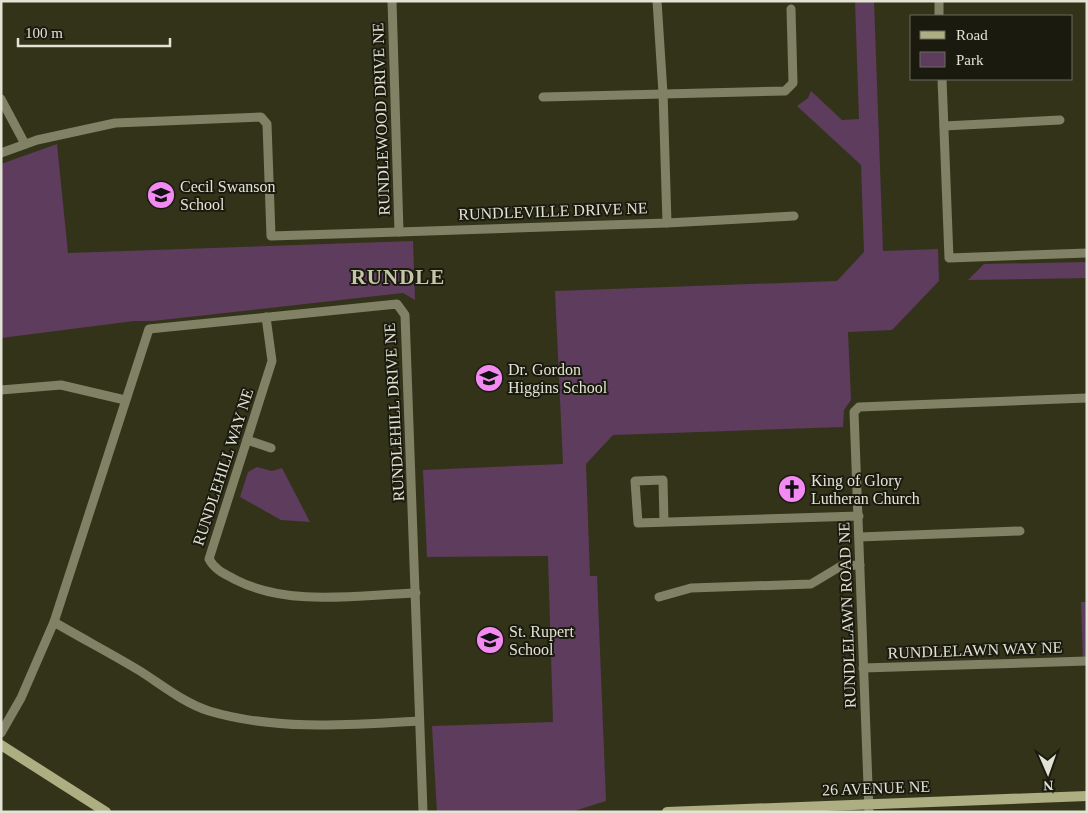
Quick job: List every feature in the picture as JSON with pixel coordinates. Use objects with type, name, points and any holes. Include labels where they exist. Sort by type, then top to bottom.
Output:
[{"type":"street","name":"RUNDLEWOOD DRIVE NE","points":[[1,154],[25,144],[74,130],[115,123],[261,117],[267,124],[271,236],[400,232],[392,1]]},
{"type":"street","name":"RUNDLEVILLE DRIVE NE","points":[[400,232],[667,222],[663,93],[657,1]]},
{"type":"street","points":[[938,1],[939,15]]},
{"type":"street","points":[[543,97],[785,90],[793,83],[790,9]]},
{"type":"street","points":[[942,80],[949,258],[1087,253]]},
{"type":"street","points":[[1,98],[25,144]]},
{"type":"street","points":[[944,126],[1060,120]]},
{"type":"street","points":[[667,222],[794,216]]},
{"type":"street","name":"RUNDLEHILL DRIVE NE","points":[[1,733],[22,698],[54,622],[149,329],[398,304],[405,315],[423,812]]},
{"type":"street","name":"RUNDLEHILL WAY NE","points":[[266,317],[272,360],[209,559],[214,568],[259,590],[290,596],[416,593]]},
{"type":"street","points":[[1,390],[60,385],[125,400]]},
{"type":"street","name":"RUNDLELAWN ROAD NE","points":[[868,808],[860,536],[854,412],[859,407],[1087,398]]},
{"type":"street","points":[[247,440],[271,448]]},
{"type":"street","points":[[664,522],[662,480],[635,481],[638,524],[859,516]]},
{"type":"street","points":[[860,536],[1020,531]]},
{"type":"street","points":[[659,597],[691,588],[811,584],[841,566],[860,566]]},
{"type":"street","points":[[54,622],[173,693],[207,710],[254,720],[291,723],[354,725],[419,720]]},
{"type":"street","name":"RUNDLELAWN WAY NE","points":[[863,668],[1087,661]]},
{"type":"street","points":[[1,745],[106,812]]},
{"type":"street","name":"26 AVENUE NE","points":[[667,812],[868,808],[1087,796]]},
{"type":"green space","points":[[855,1],[874,1],[883,251],[938,249],[939,281],[892,330],[848,332],[851,400],[844,410],[843,427],[613,435],[586,464],[590,576],[597,576],[606,801],[571,812],[437,812],[432,726],[553,722],[548,556],[427,557],[423,470],[563,464],[555,291],[837,281],[864,252],[861,165],[797,106],[808,98],[811,91],[842,120],[859,119]]},
{"type":"green space","points":[[57,144],[68,253],[413,241],[415,300],[403,293],[153,321],[134,321],[1,338],[1,164]]},
{"type":"green space","points":[[1087,262],[1087,278],[968,280],[984,264]]},
{"type":"green space","points":[[257,467],[272,471],[282,468],[310,522],[281,520],[240,497],[248,472]]},
{"type":"green space","points":[[1081,602],[1087,602],[1087,661],[1083,661]]},
{"type":"place","name":"Cecil Swanson School","points":[[161,195]]},
{"type":"place","name":"Dr. Gordon Higgins School","points":[[489,378]]},
{"type":"place","name":"King of Glory Lutheran Church","points":[[792,489]]},
{"type":"place","name":"St. Rupert School","points":[[490,640]]},
{"type":"district","name":"RUNDLE","points":[[398,277]]}]
